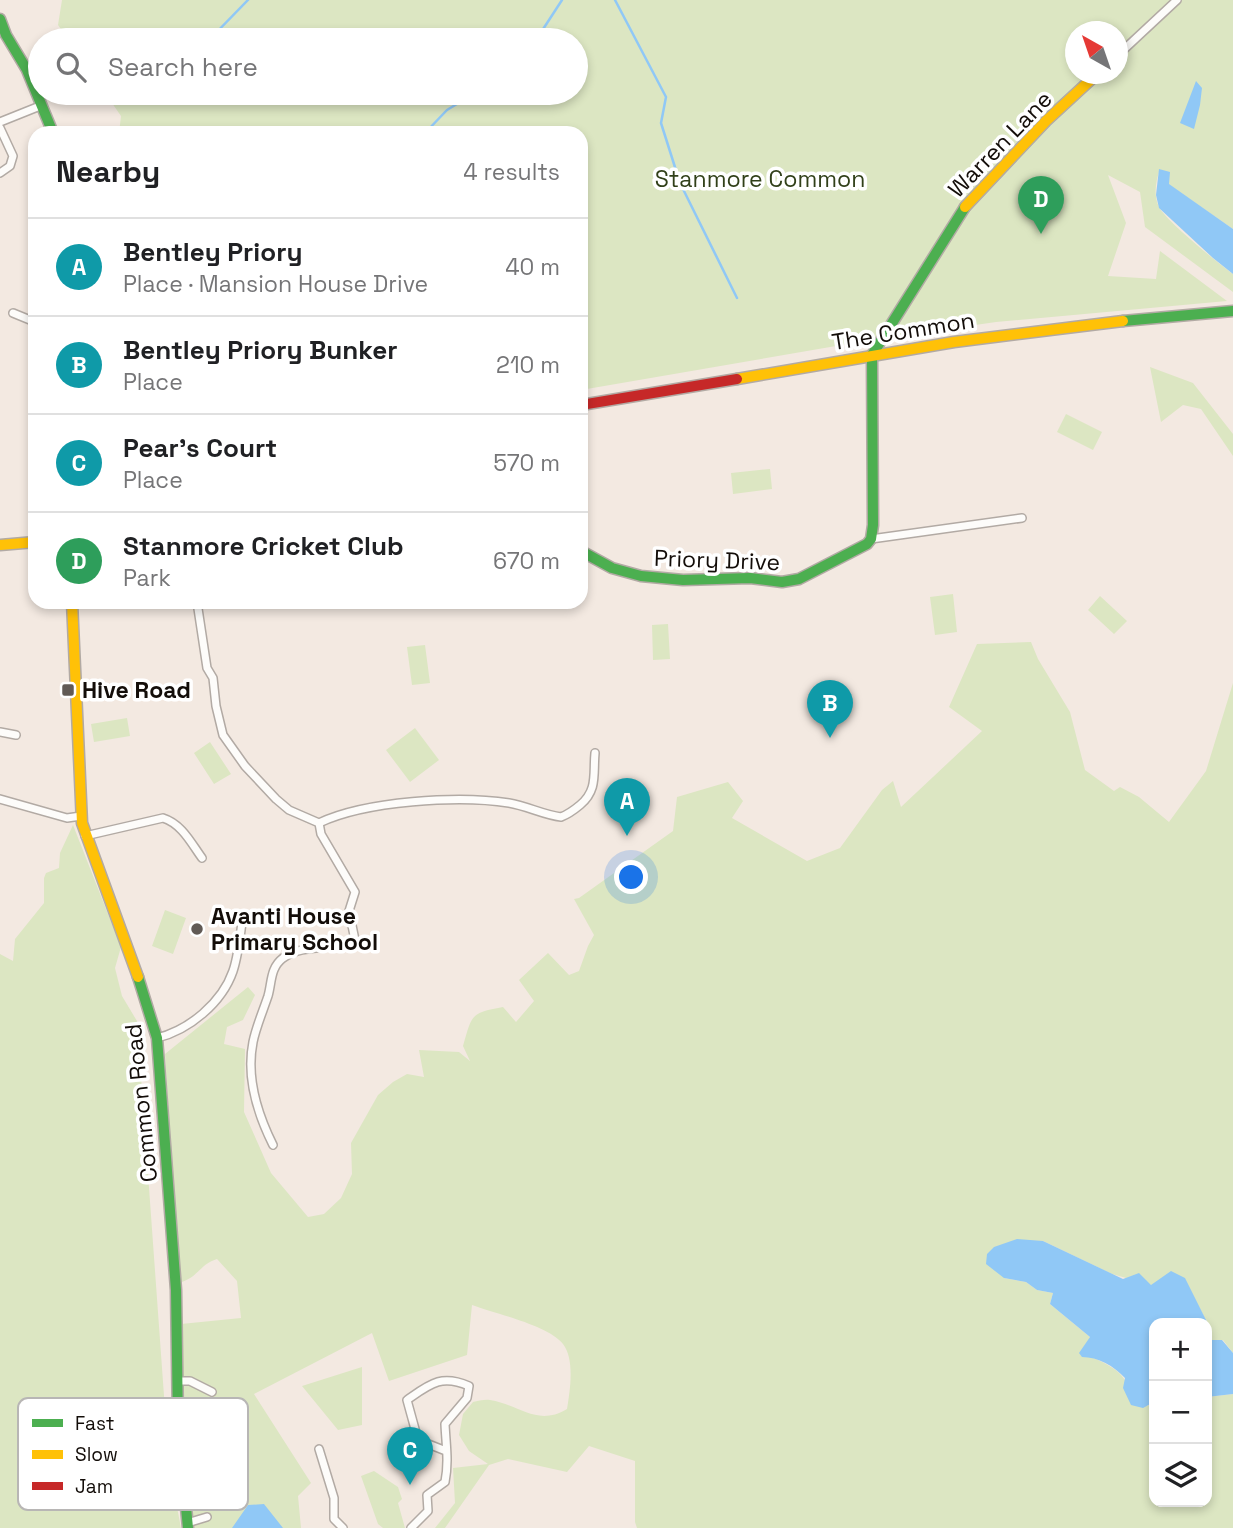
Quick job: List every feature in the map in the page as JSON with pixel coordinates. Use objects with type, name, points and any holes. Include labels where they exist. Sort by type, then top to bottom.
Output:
[{"type":"main road","points":[[0,19],[7,39],[28,73]]},
{"type":"main road","name":"Warren Lane","points":[[872,355],[968,201],[1086,84]]},
{"type":"main road","points":[[40,106],[50,126]]},
{"type":"main road","name":"The Common","points":[[588,404],[872,355],[1060,328],[1233,311]]},
{"type":"main road","points":[[871,539],[872,355]]},
{"type":"main road","name":"Priory Drive","points":[[588,555],[612,568],[641,576],[683,580],[750,578],[782,582],[799,579],[862,548],[871,539]]},
{"type":"main road","points":[[0,545],[28,542]]},
{"type":"main road","name":"Common Road","points":[[72,609],[81,816],[85,836],[127,943],[158,1038],[176,1290],[178,1398]]},
{"type":"street","points":[[1128,46],[1177,0]]},
{"type":"street","points":[[0,122],[40,106]]},
{"type":"street","points":[[0,128],[13,156],[10,166],[0,173]]},
{"type":"street","points":[[13,313],[28,319]]},
{"type":"street","points":[[871,539],[1022,518]]},
{"type":"street","points":[[198,609],[207,668],[213,678],[223,734],[245,766],[276,799],[289,810],[319,823],[354,811],[453,800],[508,803],[561,817],[586,800],[593,790],[595,752]]},
{"type":"street","points":[[0,732],[16,735]]},
{"type":"street","points":[[0,799],[67,818],[81,816]]},
{"type":"street","points":[[85,836],[163,818],[171,820],[181,829],[202,858]]},
{"type":"street","points":[[273,1145],[256,1108],[252,1057],[253,1042],[274,968],[280,960],[300,949],[346,944],[355,940],[349,911],[355,892],[321,834],[319,823]]},
{"type":"street","points":[[158,1038],[171,1034],[204,1013],[221,993],[232,973],[243,922]]},
{"type":"street","points":[[411,1528],[428,1511],[427,1495],[444,1482],[449,1461],[445,1424],[467,1398],[469,1385],[455,1380],[440,1380],[407,1400],[418,1440],[446,1451]]},
{"type":"street","points":[[177,1381],[194,1382],[212,1392]]},
{"type":"street","points":[[319,1449],[334,1499],[334,1519],[343,1528]]},
{"type":"street","points":[[188,1526],[207,1517]]},
{"type":"green space","name":"Stanmore Common","points":[[62,0],[1233,0],[1233,229],[1168,184],[1160,169],[1156,193],[1159,207],[1171,222],[1233,274],[1233,292],[1145,227],[1140,192],[1108,175],[1126,223],[1108,276],[1156,279],[1160,251],[1227,301],[996,322],[865,341],[588,389],[588,126],[120,126],[121,116],[113,105],[588,105],[588,28],[60,28],[58,25]]},
{"type":"green space","points":[[1150,367],[1193,383],[1233,434],[1233,456],[1201,409],[1183,405],[1161,422]]},
{"type":"green space","points":[[1066,414],[1102,432],[1093,450],[1057,432]]},
{"type":"green space","points":[[770,469],[772,489],[733,494],[731,473]]},
{"type":"green space","points":[[953,594],[957,632],[935,635],[930,597]]},
{"type":"green space","points":[[1100,596],[1127,621],[1114,634],[1088,610]]},
{"type":"green space","points":[[668,624],[670,659],[653,660],[652,625]]},
{"type":"green space","points":[[1031,642],[1038,659],[1070,712],[1085,770],[1114,791],[1120,787],[1139,797],[1169,822],[1206,771],[1233,683],[1233,1353],[1223,1340],[1212,1340],[1212,1318],[1205,1318],[1199,1307],[1151,1285],[1112,1274],[1043,1241],[1004,1278],[1026,1282],[1037,1290],[1053,1293],[1050,1304],[1090,1337],[1088,1342],[1092,1357],[1121,1375],[1136,1405],[1149,1405],[1149,1507],[1212,1507],[1212,1396],[1233,1394],[1233,1528],[637,1528],[635,1461],[589,1446],[567,1472],[508,1459],[489,1465],[445,1528],[435,1528],[455,1503],[453,1468],[488,1464],[469,1451],[459,1435],[463,1414],[473,1402],[490,1400],[528,1413],[547,1416],[567,1409],[570,1366],[563,1344],[546,1331],[472,1305],[467,1355],[389,1381],[372,1333],[254,1394],[311,1483],[298,1496],[301,1528],[194,1528],[191,1510],[248,1510],[248,1398],[180,1398],[181,1324],[241,1318],[237,1281],[217,1259],[179,1283],[165,1054],[248,987],[255,995],[243,1020],[227,1027],[224,1044],[245,1049],[244,1112],[271,1173],[308,1217],[324,1214],[341,1198],[352,1174],[351,1143],[378,1095],[407,1074],[424,1077],[419,1050],[459,1052],[470,1061],[463,1046],[474,1017],[484,1011],[503,1007],[516,1022],[534,1001],[519,980],[548,953],[569,975],[579,971],[594,935],[574,899],[673,831],[677,797],[728,782],[743,801],[732,818],[807,861],[840,848],[882,790],[893,781],[901,807],[982,731],[949,707],[977,644]]},
{"type":"green space","points":[[425,645],[430,683],[412,685],[407,647]]},
{"type":"green space","points":[[127,718],[130,736],[94,742],[91,724]]},
{"type":"green space","points":[[415,728],[439,760],[410,782],[386,750]]},
{"type":"green space","points":[[210,742],[231,774],[214,784],[194,753]]},
{"type":"green space","points":[[73,825],[121,947],[115,968],[122,996],[137,1021],[164,1398],[18,1398],[18,1510],[178,1510],[181,1528],[0,1528],[0,954],[13,961],[15,939],[44,903],[44,878],[46,873],[59,868],[60,853]]},
{"type":"green space","points":[[165,910],[186,918],[173,954],[152,946]]},
{"type":"green space","points":[[362,1367],[362,1425],[338,1430],[302,1386]]},
{"type":"green space","points":[[374,1471],[398,1487],[402,1499],[398,1503],[405,1528],[383,1528],[378,1524],[361,1476]]},
{"type":"water","points":[[1196,81],[1202,88],[1194,129],[1180,123]]},
{"type":"water","points":[[1159,169],[1170,172],[1169,184],[1233,229],[1233,274],[1159,208],[1156,195]]},
{"type":"water","points":[[1017,1239],[1043,1241],[1123,1279],[1139,1273],[1151,1285],[1171,1271],[1185,1278],[1205,1318],[1149,1318],[1149,1405],[1143,1408],[1131,1405],[1123,1388],[1125,1378],[1105,1363],[1082,1357],[1079,1353],[1090,1337],[1050,1304],[1053,1293],[1037,1290],[1026,1282],[1004,1278],[986,1264],[987,1254],[994,1247]]},
{"type":"water","points":[[1212,1340],[1222,1340],[1233,1353],[1233,1394],[1212,1396]]},
{"type":"water","points":[[264,1504],[283,1528],[232,1528],[245,1510],[248,1510],[248,1505]]},
{"type":"waterway","points":[[221,28],[248,0]]},
{"type":"waterway","points":[[544,28],[562,0]]},
{"type":"waterway","points":[[615,0],[666,97],[661,123],[680,183],[737,298]]},
{"type":"waterway","points":[[432,126],[455,105]]},
{"type":"traffic: fast","points":[[0,19],[6,35],[28,72]]},
{"type":"traffic: fast","points":[[41,105],[50,126]]},
{"type":"traffic: fast","points":[[588,555],[612,568],[641,576],[683,580],[750,578],[782,582],[799,579],[867,544],[871,539],[873,525],[872,355],[965,207]]},
{"type":"traffic: fast","points":[[1123,321],[1233,311]]},
{"type":"traffic: fast","points":[[138,977],[157,1038],[176,1290],[178,1398]]},
{"type":"traffic: fast","points":[[186,1510],[188,1528]]},
{"type":"traffic: slow","points":[[965,207],[1046,121],[1086,84]]},
{"type":"traffic: slow","points":[[737,379],[954,342],[1123,321]]},
{"type":"traffic: slow","points":[[0,545],[28,543]]},
{"type":"traffic: slow","points":[[72,609],[82,823],[138,977]]},
{"type":"traffic: jam","points":[[588,404],[737,379]]},
{"type":"place","name":"Stanmore Cricket Club","points":[[1041,234]]},
{"type":"place","name":"Hive Road","points":[[68,690]]},
{"type":"place","name":"Bentley Priory Bunker","points":[[830,738]]},
{"type":"place","name":"Bentley Priory","points":[[627,836]]},
{"type":"place","name":"Avanti House Primary School","points":[[197,929]]},
{"type":"place","name":"Pear's Court","points":[[410,1485]]}]
